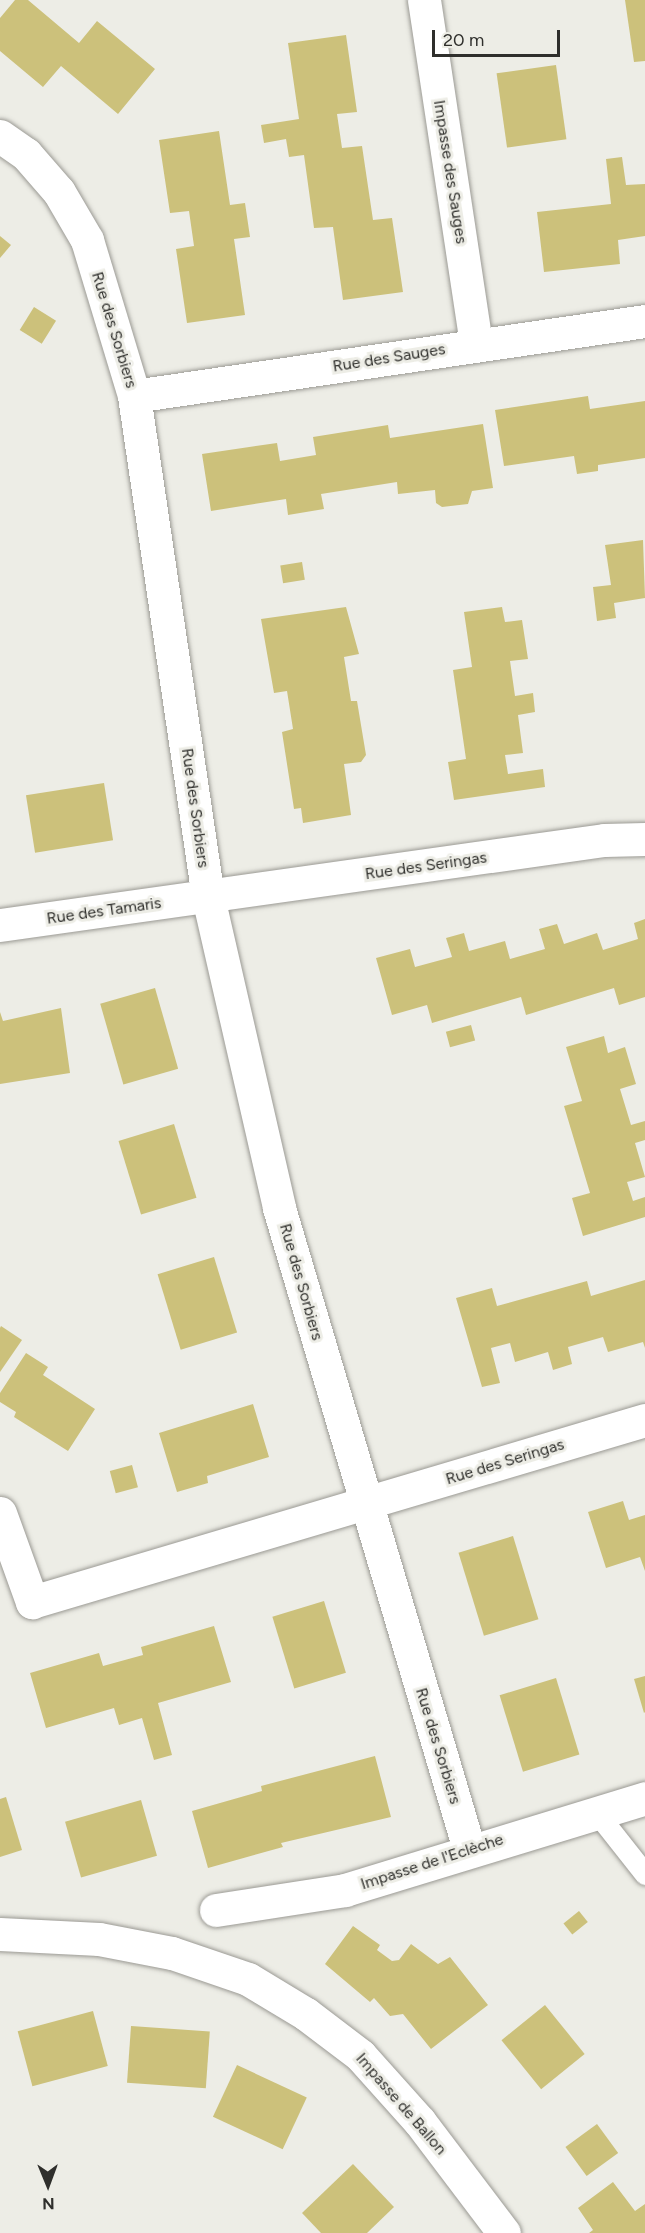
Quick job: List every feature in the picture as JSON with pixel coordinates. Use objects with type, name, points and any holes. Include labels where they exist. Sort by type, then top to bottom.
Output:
[{"type":"street","name":"Impasse des Sauges","points":[[424,0],[476,345]]},
{"type":"street","name":"Rue des Sorbiers","points":[[0,136],[26,154],[59,192],[87,240],[134,396],[208,897],[279,1208],[365,1505],[470,1850]]},
{"type":"street","name":"Rue des Sauges","points":[[134,396],[645,321]]},
{"type":"street","name":"Rue des Seringas","points":[[208,897],[604,840],[645,839]]},
{"type":"street","name":"Rue des Tamaris","points":[[0,925],[208,897]]},
{"type":"street","name":"Rue des Seringas","points":[[365,1505],[645,1420]]},
{"type":"street","points":[[0,1513],[32,1602],[365,1505]]},
{"type":"street","name":"Impasse de l'Eclèche","points":[[216,1910],[345,1890],[645,1798]]},
{"type":"street","name":"Impasse de Ballon","points":[[0,1934],[99,1939],[172,1953],[248,1979],[306,2014],[360,2055],[420,2122],[504,2233]]},
{"type":"lane","points":[[596,1812],[645,1874]]},
{"type":"building","points":[[15,0],[28,0],[79,43],[97,21],[155,69],[118,114],[61,66],[43,87],[0,51],[0,18]]},
{"type":"building","points":[[625,0],[645,0],[645,61],[634,62]]},
{"type":"building","points":[[346,35],[357,112],[337,114],[342,148],[362,146],[373,220],[392,218],[403,292],[343,300],[333,227],[314,228],[304,155],[289,157],[286,139],[264,143],[261,125],[299,119],[288,43]]},
{"type":"building","points":[[556,65],[566,139],[507,148],[497,73]]},
{"type":"building","points":[[219,131],[230,205],[245,203],[250,237],[234,239],[245,315],[187,323],[176,249],[194,246],[189,211],[170,213],[159,140]]},
{"type":"building","points":[[622,157],[626,185],[645,184],[645,236],[618,240],[620,264],[544,272],[537,212],[611,204],[606,159]]},
{"type":"building","points":[[0,236],[11,245],[0,258]]},
{"type":"building","points":[[34,307],[56,321],[42,344],[20,330]]},
{"type":"building","points":[[588,396],[590,409],[645,401],[645,458],[598,465],[598,471],[577,474],[574,456],[504,466],[495,410]]},
{"type":"building","points":[[483,424],[493,488],[472,491],[468,504],[442,507],[436,503],[435,490],[398,494],[397,482],[321,494],[324,509],[288,515],[286,499],[211,511],[202,454],[277,443],[280,461],[316,455],[313,437],[388,425],[390,438]]},
{"type":"building","points":[[643,540],[645,598],[614,603],[616,618],[597,621],[593,587],[611,585],[605,545]]},
{"type":"building","points":[[302,562],[305,580],[283,583],[280,565]]},
{"type":"building","points":[[346,607],[359,654],[344,657],[351,701],[357,701],[366,755],[361,762],[344,764],[351,815],[303,823],[301,808],[294,809],[282,732],[293,729],[287,691],[274,693],[261,619]]},
{"type":"building","points":[[502,607],[505,622],[522,620],[528,659],[510,661],[515,696],[533,693],[535,712],[518,715],[523,753],[505,755],[508,774],[543,769],[545,787],[454,800],[448,762],[466,759],[453,670],[472,667],[464,612]]},
{"type":"building","points":[[104,783],[113,840],[35,853],[26,795]]},
{"type":"building","points":[[645,919],[645,997],[619,1005],[614,988],[526,1015],[521,997],[432,1023],[427,1005],[392,1015],[376,958],[410,949],[415,967],[452,957],[446,938],[464,933],[469,951],[505,941],[510,959],[545,949],[539,929],[557,924],[564,944],[597,933],[603,950],[638,939],[634,923]]},
{"type":"building","points":[[155,988],[178,1069],[123,1084],[100,1004]]},
{"type":"building","points":[[61,1008],[70,1073],[0,1084],[0,1012],[3,1021]]},
{"type":"building","points":[[471,1025],[475,1040],[450,1047],[446,1032]]},
{"type":"building","points":[[604,1036],[608,1053],[625,1047],[636,1084],[620,1089],[631,1125],[645,1121],[645,1140],[635,1143],[645,1177],[627,1182],[633,1201],[645,1197],[645,1217],[583,1236],[572,1198],[590,1193],[564,1106],[582,1101],[566,1047]]},
{"type":"building","points":[[174,1124],[197,1198],[141,1215],[119,1141]]},
{"type":"building","points":[[214,1257],[237,1333],[181,1350],[158,1274]]},
{"type":"building","points":[[645,1280],[645,1348],[643,1342],[608,1352],[603,1337],[568,1347],[572,1364],[553,1370],[548,1352],[515,1362],[510,1343],[491,1348],[500,1383],[482,1387],[456,1298],[492,1288],[497,1306],[587,1281],[591,1296]]},
{"type":"building","points":[[1,1326],[22,1340],[0,1372],[0,1328]]},
{"type":"building","points":[[26,1353],[48,1367],[43,1375],[95,1409],[68,1451],[14,1417],[16,1412],[0,1402],[0,1393]]},
{"type":"building","points":[[253,1404],[269,1457],[207,1476],[208,1483],[177,1492],[159,1433]]},
{"type":"building","points":[[132,1465],[138,1487],[116,1493],[110,1471]]},
{"type":"building","points":[[623,1501],[629,1520],[645,1515],[645,1571],[640,1557],[606,1568],[588,1512]]},
{"type":"building","points":[[513,1536],[538,1619],[484,1636],[458,1553]]},
{"type":"building","points":[[324,1601],[346,1673],[294,1689],[272,1617]]},
{"type":"building","points":[[214,1626],[231,1682],[158,1703],[172,1755],[154,1760],[142,1718],[119,1725],[114,1708],[46,1728],[30,1673],[99,1653],[103,1666],[143,1655],[141,1647]]},
{"type":"building","points":[[645,1676],[645,1712],[644,1713],[634,1679]]},
{"type":"building","points":[[556,1678],[579,1755],[523,1772],[500,1695]]},
{"type":"building","points":[[375,1756],[391,1817],[281,1843],[283,1847],[208,1868],[192,1811],[262,1791],[261,1786]]},
{"type":"building","points":[[6,1797],[22,1850],[0,1857],[0,1799]]},
{"type":"building","points":[[141,1800],[157,1856],[81,1878],[65,1822]]},
{"type":"building","points":[[579,1911],[588,1922],[572,1934],[563,1924]]},
{"type":"building","points":[[353,1926],[380,1945],[377,1950],[392,1961],[399,1960],[411,1944],[438,1964],[450,1957],[488,2005],[431,2049],[403,2014],[390,2016],[374,1998],[370,2002],[325,1964]]},
{"type":"building","points":[[545,2005],[585,2054],[541,2089],[501,2040]]},
{"type":"building","points":[[93,2011],[108,2066],[32,2086],[18,2031]]},
{"type":"building","points":[[131,2026],[210,2032],[206,2088],[127,2083]]},
{"type":"building","points":[[237,2065],[307,2098],[283,2149],[213,2117]]},
{"type":"building","points":[[597,2124],[618,2153],[587,2176],[565,2147]]},
{"type":"building","points":[[353,2164],[394,2207],[367,2233],[321,2233],[302,2213]]},
{"type":"building","points":[[613,2182],[635,2211],[645,2204],[645,2233],[589,2233],[593,2230],[578,2208]]}]
